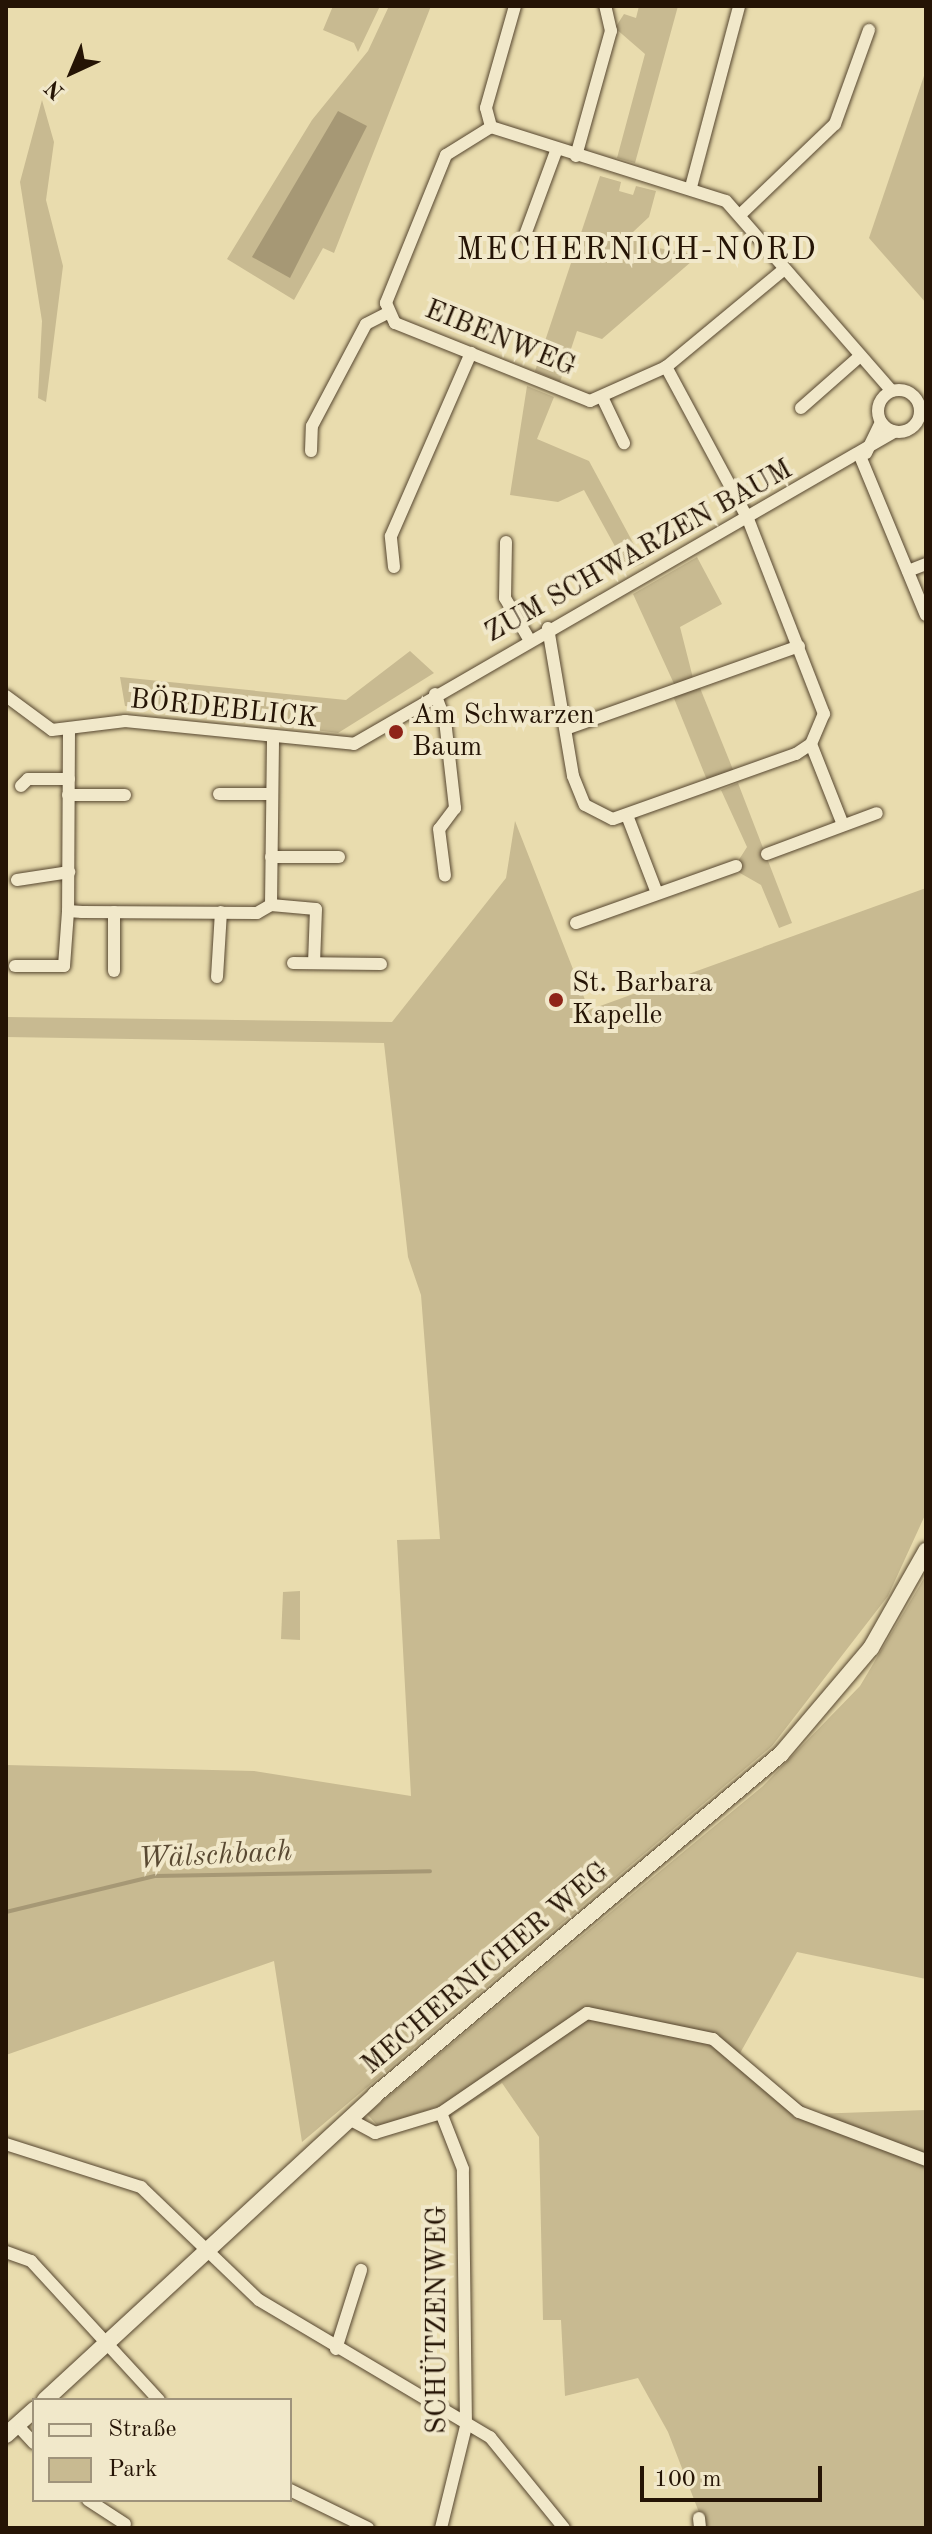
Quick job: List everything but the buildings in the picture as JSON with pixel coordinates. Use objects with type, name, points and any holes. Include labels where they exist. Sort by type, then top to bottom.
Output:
[{"type":"street","points":[[515,6],[486,108],[491,127],[556,151],[691,187],[741,214],[782,271],[870,372],[892,391],[908,392],[923,406],[921,422],[894,432],[881,422]]},
{"type":"street","points":[[576,156],[611,31],[605,6]]},
{"type":"street","points":[[691,187],[739,6]]},
{"type":"street","points":[[741,214],[835,124],[869,30]]},
{"type":"street","name":"EIBENWEG","points":[[491,127],[446,155],[386,314],[471,353],[590,401],[603,399],[666,367],[782,271]]},
{"type":"street","points":[[525,235],[556,151]]},
{"type":"street","points":[[311,451],[312,426],[366,324],[386,314]]},
{"type":"street","points":[[394,567],[391,536],[471,353]]},
{"type":"street","points":[[801,408],[858,358]]},
{"type":"street","points":[[548,628],[568,728],[573,776],[585,805],[628,818],[811,744],[824,714],[799,646],[748,519],[666,367]]},
{"type":"street","points":[[870,372],[880,401],[881,422],[863,455],[926,615]]},
{"type":"street","points":[[880,401],[892,391]]},
{"type":"street","points":[[603,399],[624,443]]},
{"type":"street","name":"ZUM SCHWARZEN BAUM","points":[[435,694],[548,628],[863,455],[894,432]]},
{"type":"street","points":[[506,542],[505,598],[529,639]]},
{"type":"street","points":[[908,571],[926,564]]},
{"type":"street","points":[[568,728],[799,646]]},
{"type":"street","points":[[435,694],[445,720],[455,808],[439,829],[445,876]]},
{"type":"street","name":"BÖRDEBLICK","points":[[6,696],[29,719],[69,730],[125,721],[354,744],[435,694]]},
{"type":"street","points":[[15,966],[64,966],[69,872],[69,730]]},
{"type":"street","points":[[271,905],[273,738]]},
{"type":"street","points":[[811,744],[843,825]]},
{"type":"street","points":[[21,786],[28,779],[69,779]]},
{"type":"street","points":[[219,794],[271,794]]},
{"type":"street","points":[[68,795],[125,795]]},
{"type":"street","points":[[767,854],[877,813]]},
{"type":"street","points":[[628,818],[657,893]]},
{"type":"street","points":[[271,857],[339,857]]},
{"type":"street","points":[[576,923],[736,866]]},
{"type":"street","points":[[17,880],[69,872]]},
{"type":"street","points":[[68,911],[257,913],[271,905],[316,909],[314,963]]},
{"type":"street","points":[[114,912],[114,971]]},
{"type":"street","points":[[217,977],[221,912]]},
{"type":"street","points":[[293,963],[381,964]]},
{"type":"street","name":"MECHERNICHER WEG","points":[[47,2398],[349,2119],[781,1754],[871,1648],[926,1551]]},
{"type":"street","points":[[349,2119],[375,2133],[441,2113],[587,2013],[713,2039],[799,2112],[926,2160]]},
{"type":"street","name":"SCHÜTZENWEG","points":[[441,2113],[463,2169],[466,2426],[441,2528]]},
{"type":"street","points":[[6,2144],[141,2187],[203,2254],[336,2349],[490,2437],[564,2528]]},
{"type":"street","points":[[9,2255],[31,2261],[157,2398]]},
{"type":"street","points":[[336,2349],[361,2270]]},
{"type":"street","points":[[32,2412],[12,2430],[32,2442]]},
{"type":"street","points":[[292,2491],[368,2528]]},
{"type":"street","points":[[91,2502],[125,2524]]},
{"type":"green space","points":[[333,6],[380,6],[358,52],[354,43],[323,30]]},
{"type":"green space","points":[[389,6],[431,6],[334,253],[323,248],[294,300],[227,259],[312,120],[368,51]]},
{"type":"green space","points":[[639,6],[678,6],[635,163],[617,158],[645,54],[615,28],[624,14],[636,18]]},
{"type":"green space","points":[[926,70],[926,303],[869,238]]},
{"type":"green space","points":[[42,100],[54,142],[46,200],[63,266],[46,402],[38,398],[42,321],[20,182]]},
{"type":"green space","points":[[600,176],[621,182],[619,191],[633,195],[636,186],[656,191],[649,217],[633,232],[641,245],[699,255],[602,339],[577,331],[560,382],[535,371]]},
{"type":"green space","points":[[527,386],[554,397],[537,439],[589,461],[644,563],[628,570],[584,490],[558,502],[510,495]]},
{"type":"green space","points":[[697,557],[722,604],[680,627],[693,678],[675,686],[633,594]]},
{"type":"green space","points":[[410,651],[434,673],[338,733],[125,706],[120,677],[346,700]]},
{"type":"green space","points":[[698,683],[734,773],[708,783],[672,693]]},
{"type":"green space","points":[[738,783],[792,923],[779,928],[761,885],[733,869],[747,847],[721,790]]},
{"type":"green space","points":[[515,821],[589,1010],[926,888],[926,1513],[888,1596],[772,1746],[302,2142],[274,1961],[6,2055],[6,1765],[254,1771],[411,1796],[397,1540],[440,1539],[421,1295],[408,1257],[384,1043],[6,1037],[6,1017],[392,1022],[506,878]]},
{"type":"green space","points":[[926,1575],[926,1979],[797,1952],[739,2055],[813,2114],[926,2110],[926,2528],[705,2528],[668,2432],[638,2378],[565,2396],[561,2320],[543,2320],[539,2137],[502,2083],[450,2117],[446,2104],[378,2126],[367,2114],[763,1786],[860,1686]]},
{"type":"green space","points":[[300,1591],[300,1640],[281,1639],[283,1592]]},
{"type":"shaded area","points":[[338,111],[367,126],[290,278],[252,257]]},
{"type":"waterway","name":"Wälschbach","points":[[6,1912],[155,1876],[430,1871]]},
{"type":"place","name":"Am Schwarzen Baum","points":[[396,732]]},
{"type":"place","name":"St. Barbara Kapelle","points":[[556,1000]]},
{"type":"district","name":"MECHERNICH-NORD","points":[[637,251]]}]
